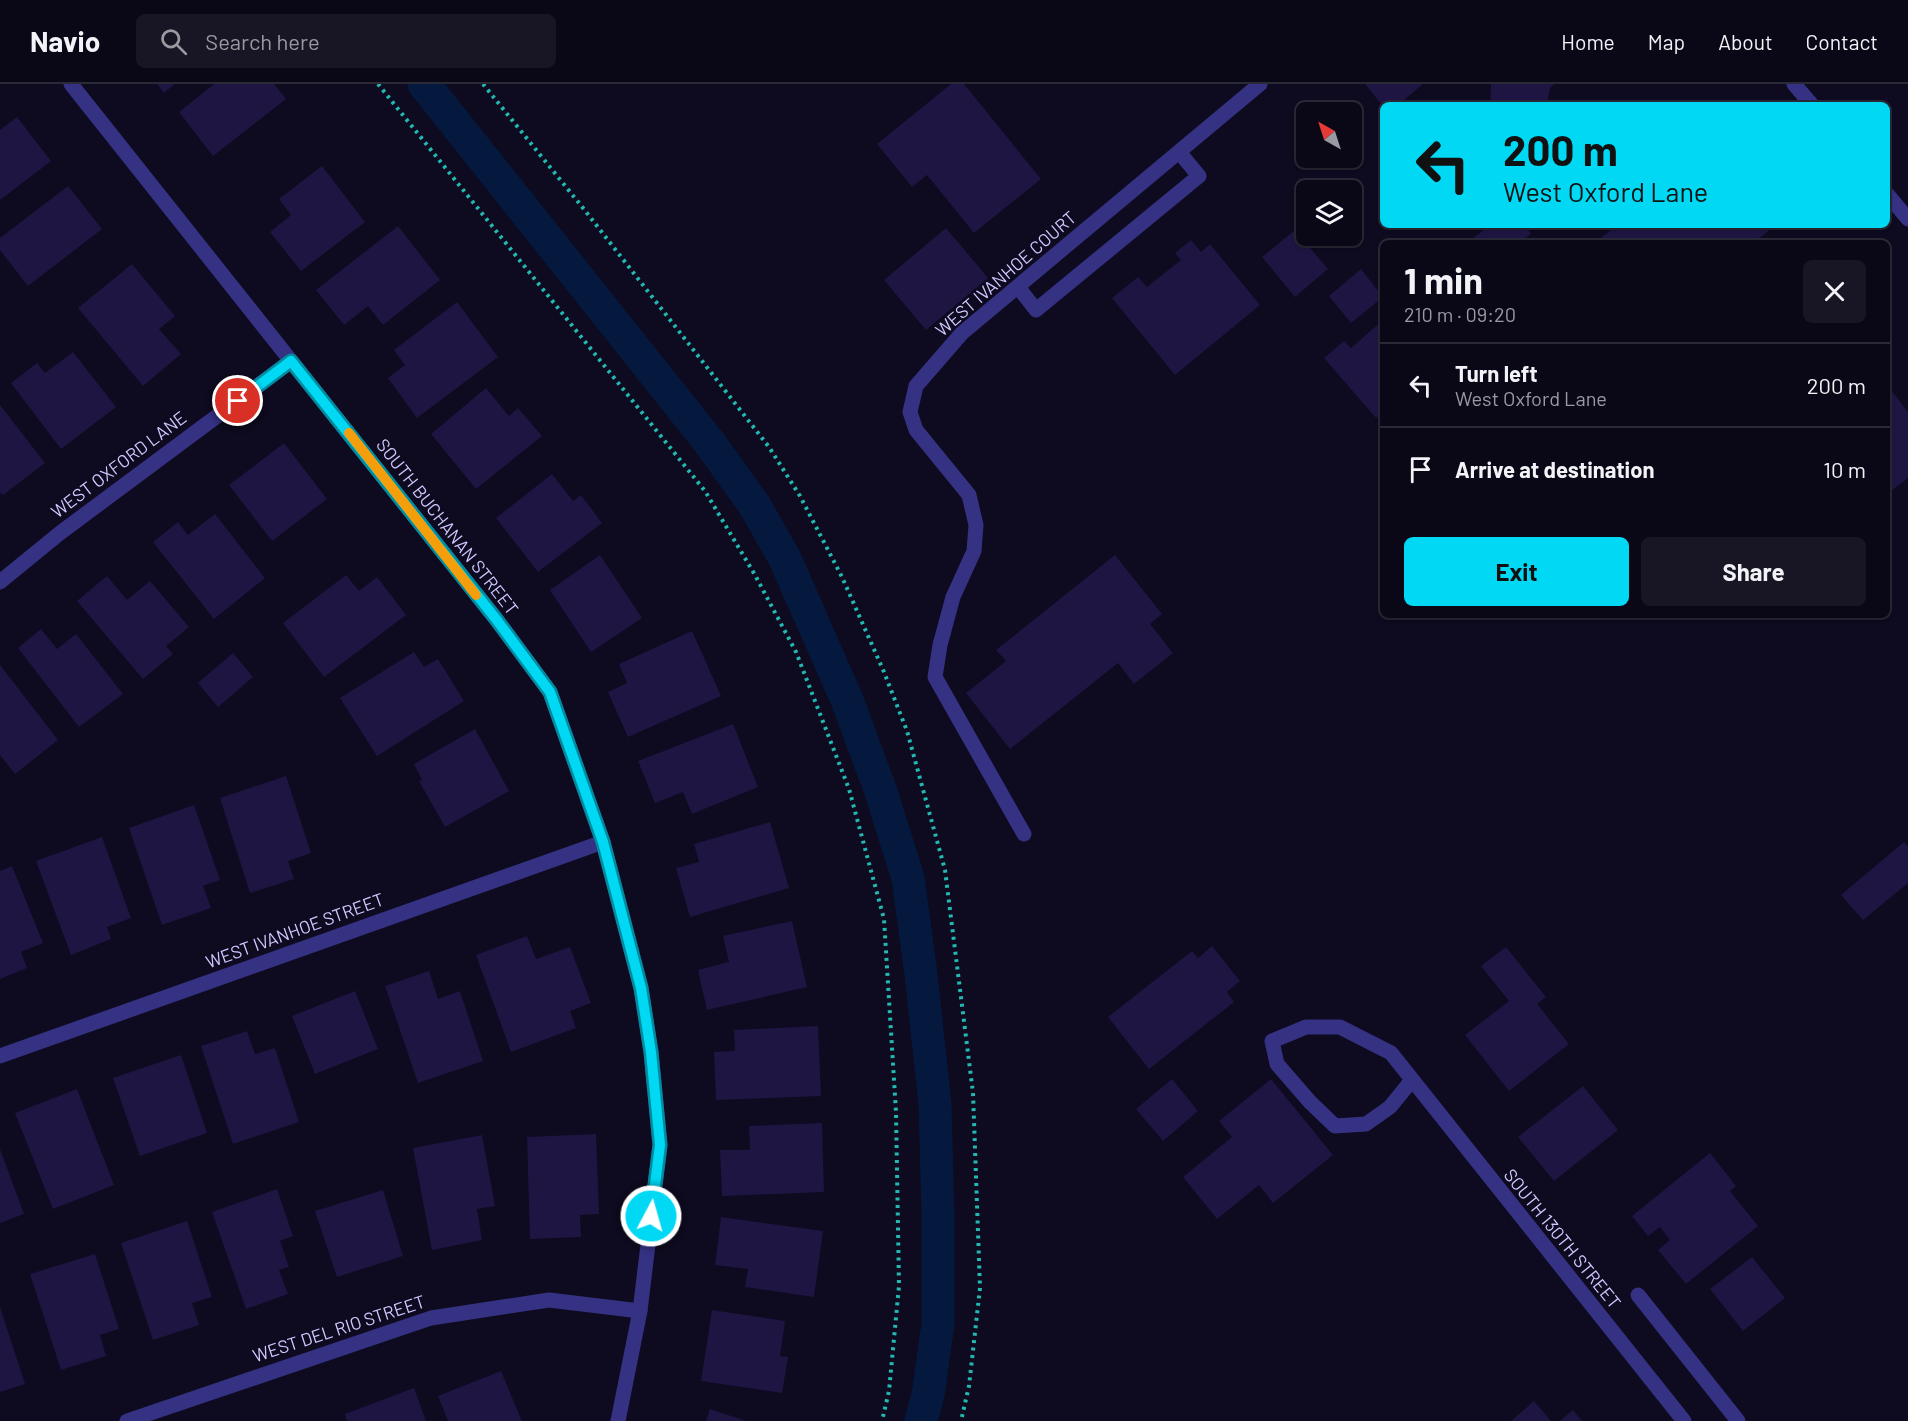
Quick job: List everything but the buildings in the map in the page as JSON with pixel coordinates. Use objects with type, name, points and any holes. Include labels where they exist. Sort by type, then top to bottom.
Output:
[{"type":"street","name":"SOUTH BUCHANAN STREET","points":[[72,84],[496,619],[550,692],[603,842],[641,988],[651,1052],[660,1145],[640,1311],[618,1421]]},
{"type":"street","name":"WEST IVANHOE COURT","points":[[1023,834],[935,677],[940,645],[953,597],[974,551],[976,525],[969,495],[916,430],[910,412],[916,386],[962,333],[1260,84]]},
{"type":"street","points":[[1794,84],[1809,102]]},
{"type":"street","points":[[1018,287],[1036,310],[1199,176],[1179,152]]},
{"type":"street","points":[[1890,198],[1908,219]]},
{"type":"street","name":"WEST OXFORD LANE","points":[[0,582],[60,533],[291,361]]},
{"type":"street","name":"WEST IVANHOE STREET","points":[[0,1056],[603,842]]},
{"type":"street","name":"SOUTH 130TH STREET","points":[[1412,1080],[1390,1107],[1366,1124],[1335,1126],[1310,1102],[1277,1064],[1272,1041],[1306,1027],[1340,1027],[1391,1053],[1683,1421]]},
{"type":"street","points":[[1638,1295],[1738,1421]]},
{"type":"street","name":"WEST DEL RIO STREET","points":[[127,1421],[430,1318],[549,1300],[640,1311]]},
{"type":"path","points":[[378,84],[705,491],[755,575],[796,652],[849,789],[884,919],[897,1112],[900,1286],[889,1391],[882,1421]]},
{"type":"path","points":[[483,84],[583,208],[769,447],[800,496],[842,577],[907,731],[945,870],[973,1093],[980,1287],[975,1340],[961,1421]]},
{"type":"waterway","points":[[424,84],[709,442],[755,506],[785,559],[847,700],[880,789],[908,878],[935,1104],[938,1324],[928,1395],[921,1421]]},
{"type":"slow traffic","points":[[349,433],[476,595]]},
{"type":"route","points":[[238,401],[291,361],[496,619],[550,692],[603,842],[641,988],[651,1052],[660,1145],[651,1216]]}]
